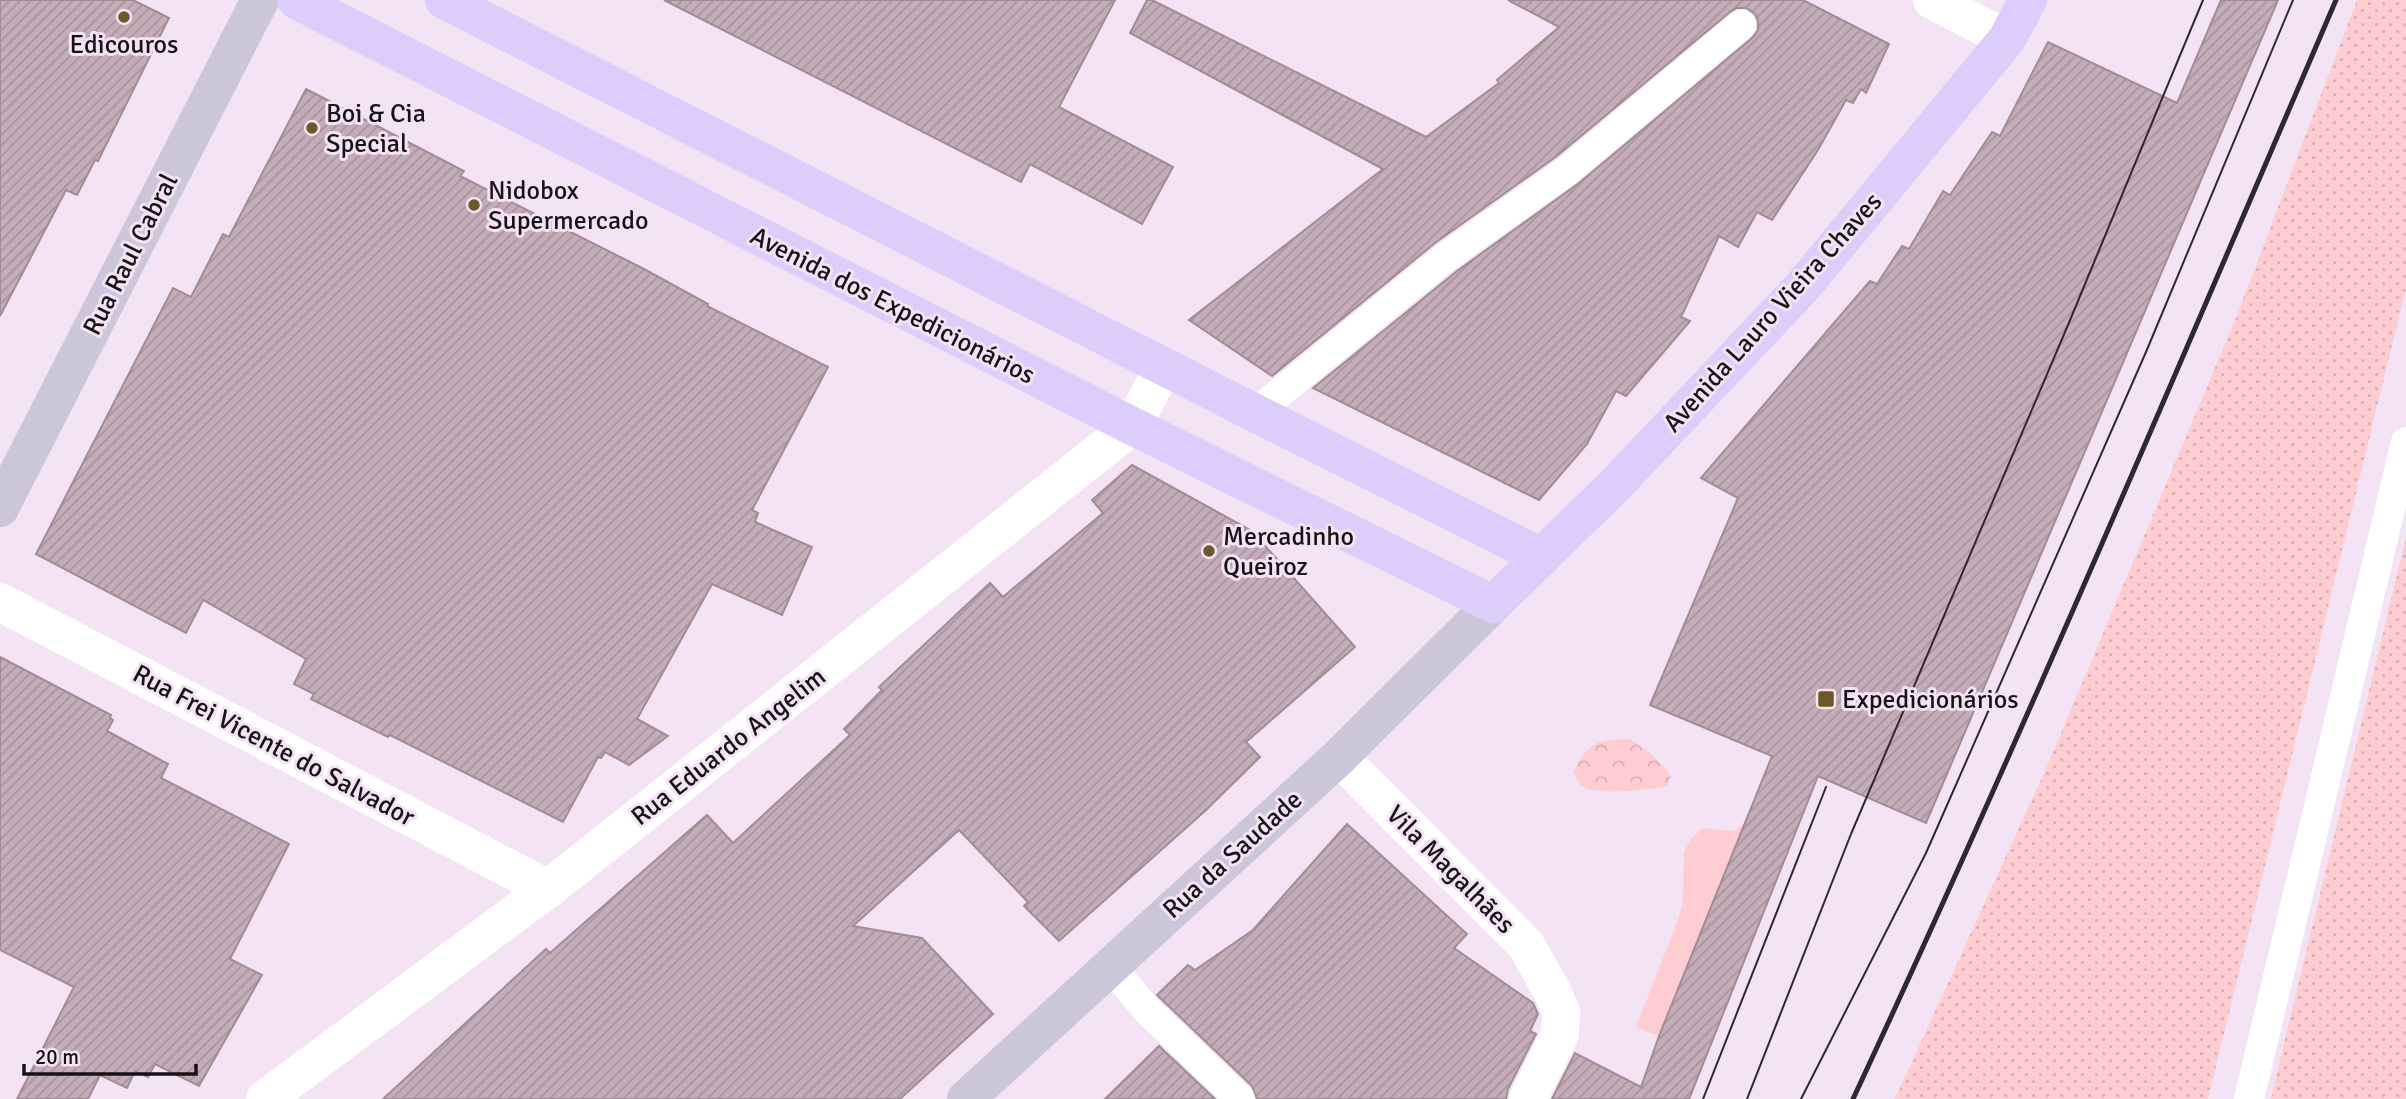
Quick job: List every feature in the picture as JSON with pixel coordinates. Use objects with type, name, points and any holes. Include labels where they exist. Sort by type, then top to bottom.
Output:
[{"type":"main road","name":"Rua Raul Cabral","points":[[0,508],[260,0]]},
{"type":"main road","name":"Avenida dos Expedicionários","points":[[296,0],[1132,426],[1493,604]]},
{"type":"main road","points":[[444,0],[1542,557]]},
{"type":"main road","name":"Avenida Lauro Vieira Chaves","points":[[1493,604],[1616,484],[1804,285],[2007,39],[2028,0]]},
{"type":"main road","name":"Rua da Saudade","points":[[965,1099],[1339,757],[1493,604]]},
{"type":"street","points":[[1932,0],[2007,39]]},
{"type":"street","name":"Rua Eduardo Angelim","points":[[265,1099],[548,889],[1132,426],[1164,367]]},
{"type":"street","name":"Rua Frei Vicente do Salvador","points":[[0,602],[548,889]]},
{"type":"street","name":"Vila Magalhães","points":[[1339,757],[1526,945],[1552,991],[1561,1012],[1560,1034],[1528,1099]]},
{"type":"lane","points":[[1255,413],[1447,257],[1568,170],[1741,25]]},
{"type":"lane","points":[[2249,1099],[2406,442]]},
{"type":"lane","points":[[1109,965],[1148,1011],[1240,1099]]},
{"type":"green space","points":[[2357,0],[2406,0],[2406,288],[2208,1099],[1895,1099],[2045,771],[2236,318]]},
{"type":"green space","points":[[2406,538],[2406,1099],[2271,1099],[2287,1031]]},
{"type":"green space","points":[[1629,739],[1662,765],[1671,777],[1667,786],[1599,791],[1581,785],[1573,773],[1589,749],[1608,740]]},
{"type":"green space","points":[[1746,822],[1659,1036],[1636,1027],[1678,920],[1683,901],[1684,852],[1691,839],[1703,828],[1733,831]]},
{"type":"building","points":[[0,0],[133,0],[169,18],[98,161],[95,160],[77,195],[66,190],[0,316]]},
{"type":"building","points":[[664,0],[1115,0],[1059,107],[1173,167],[1142,224],[1030,164],[1021,182]]},
{"type":"building","points":[[1147,0],[1152,0],[1426,137],[1499,83],[1497,80],[1559,27],[1508,0],[1803,0],[1889,44],[1866,93],[1861,89],[1853,103],[1846,100],[1818,150],[1772,220],[1757,212],[1738,247],[1719,236],[1681,317],[1690,321],[1626,396],[1616,391],[1587,444],[1539,500],[1313,388],[1457,271],[1579,183],[1752,38],[1758,30],[1755,14],[1746,8],[1737,8],[1730,12],[1557,156],[1435,243],[1272,376],[1189,320],[1383,169],[1130,33]]},
{"type":"building","points":[[2221,0],[2278,0],[1926,823],[1818,776],[1689,1099],[1552,1099],[1575,1053],[1641,1087],[1772,756],[1650,705],[1738,498],[1701,478],[1870,281],[1877,284],[1902,246],[1909,249],[1943,191],[1950,195],[1992,132],[2000,136],[2048,42],[2177,103]]},
{"type":"building","points":[[306,89],[464,171],[460,176],[644,269],[708,304],[707,306],[828,367],[752,510],[758,513],[755,522],[812,547],[782,615],[712,584],[637,719],[668,736],[629,765],[605,752],[601,758],[598,757],[563,822],[390,735],[388,737],[311,699],[314,694],[294,684],[306,659],[203,600],[186,633],[36,554],[173,288],[191,297],[223,234],[229,237]]},
{"type":"building","points":[[1132,465],[1252,531],[1355,647],[1246,742],[1260,757],[1205,811],[1059,941],[1024,906],[1028,902],[959,830],[853,926],[922,938],[993,1014],[900,1099],[383,1099],[546,949],[550,953],[707,815],[733,843],[850,735],[844,729],[882,690],[879,687],[990,583],[1003,597],[1103,513],[1092,500]]},
{"type":"building","points":[[0,657],[111,715],[113,720],[107,731],[168,764],[161,778],[289,844],[230,959],[262,975],[199,1086],[155,1064],[148,1077],[135,1071],[127,1088],[100,1075],[88,1099],[17,1099],[74,987],[0,950]]},
{"type":"building","points":[[1347,824],[1467,934],[1454,948],[1533,1003],[1538,1014],[1530,1031],[1536,1034],[1508,1089],[1506,1099],[1257,1099],[1252,1086],[1157,995],[1188,965],[1195,970],[1253,930]]},
{"type":"building","points":[[1159,1046],[1215,1099],[1105,1099]]},
{"type":"tram line","points":[[1747,1099],[1851,834],[2203,0]]},
{"type":"tram line","points":[[1801,1099],[1926,853],[2146,352],[2293,0]]},
{"type":"tram line","points":[[1703,1099],[1826,787]]},
{"type":"railway","points":[[1853,1099],[2038,689],[2336,0]]},
{"type":"place","name":"Edicouros","points":[[124,17]]},
{"type":"place","name":"Boi & Cia Special","points":[[312,128]]},
{"type":"place","name":"Nidobox Supermercado","points":[[474,205]]},
{"type":"place","name":"Mercadinho Queiroz","points":[[1209,551]]},
{"type":"place","name":"Expedicionários","points":[[1826,699]]}]
